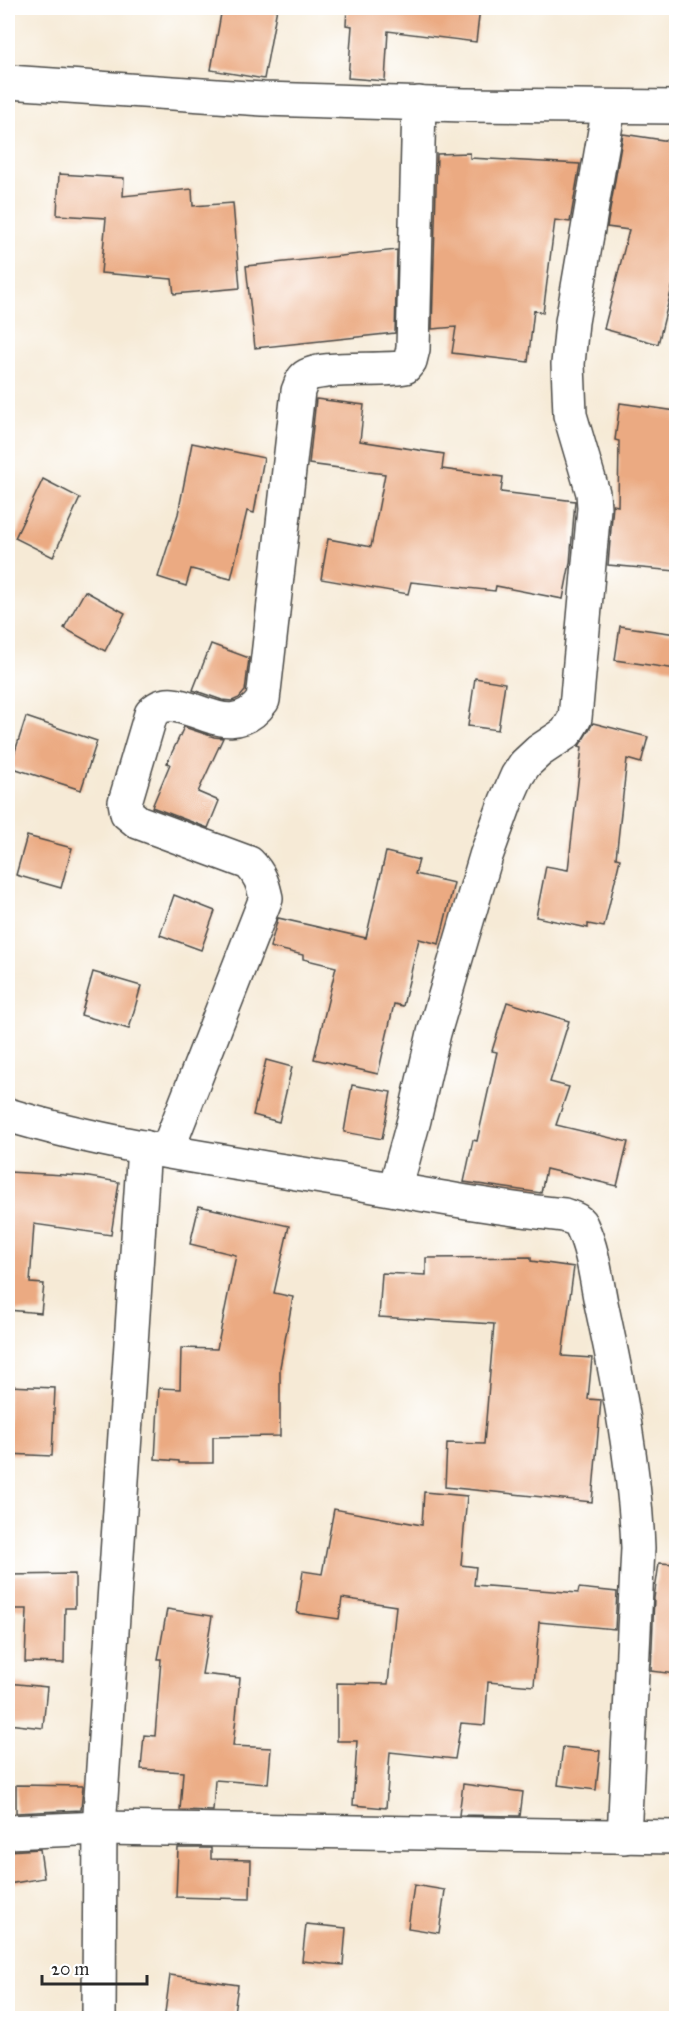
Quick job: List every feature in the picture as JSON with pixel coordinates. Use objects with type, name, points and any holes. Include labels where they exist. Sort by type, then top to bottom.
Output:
[{"type":"street","points":[[8,82],[263,99],[676,107]]},
{"type":"street","points":[[99,2019],[100,1828],[156,1149],[266,898],[262,880],[249,863],[138,822],[127,813],[124,802],[151,714],[157,707],[166,704],[179,706],[227,721],[245,718],[256,711],[263,700],[298,391],[304,377],[312,372],[325,370],[394,370],[405,368],[410,361],[418,103]]},
{"type":"street","points":[[395,1189],[434,1034],[486,856],[506,801],[525,764],[538,751],[566,733],[575,718],[594,508],[593,493],[570,415],[568,364],[572,322],[609,107]]},
{"type":"street","points":[[8,1115],[113,1142],[564,1215],[576,1219],[582,1225],[611,1347],[636,1506],[638,1548],[624,1837]]},
{"type":"street","points":[[8,1832],[100,1828],[676,1837]]},
{"type":"building","points":[[222,8],[277,8],[264,79],[211,70]]},
{"type":"building","points":[[347,8],[480,8],[476,42],[388,31],[385,81],[348,78],[352,26],[346,25]]},
{"type":"building","points":[[623,134],[676,142],[676,272],[658,344],[604,329],[629,230],[607,227]]},
{"type":"building","points":[[470,153],[470,158],[580,164],[570,222],[555,220],[543,313],[534,310],[528,362],[452,353],[456,327],[432,329],[437,154]]},
{"type":"building","points":[[59,174],[124,178],[123,196],[192,189],[193,206],[233,203],[240,288],[174,294],[172,279],[101,273],[106,218],[57,215]]},
{"type":"building","points":[[397,250],[395,333],[255,348],[246,266]]},
{"type":"building","points":[[316,399],[364,405],[360,441],[444,454],[442,469],[503,477],[501,492],[575,501],[570,563],[563,599],[496,586],[495,591],[411,582],[408,594],[321,579],[328,539],[371,547],[385,474],[309,464]]},
{"type":"building","points":[[620,403],[676,411],[676,571],[608,565],[613,505],[618,506],[619,441],[615,440]]},
{"type":"building","points":[[192,443],[264,458],[254,513],[247,511],[231,579],[191,569],[186,586],[158,577],[178,514]]},
{"type":"building","points":[[43,479],[80,498],[53,557],[15,538]]},
{"type":"building","points":[[85,591],[125,613],[105,651],[64,628]]},
{"type":"building","points":[[620,626],[676,634],[676,669],[615,660]]},
{"type":"building","points":[[211,644],[249,658],[245,691],[239,698],[232,701],[222,700],[193,690]]},
{"type":"building","points":[[475,678],[505,683],[498,730],[468,726]]},
{"type":"building","points":[[26,717],[97,741],[81,790],[10,767]]},
{"type":"building","points":[[593,723],[648,737],[641,763],[627,759],[616,858],[620,859],[604,927],[588,924],[588,928],[536,917],[546,866],[568,870],[582,747],[579,746]]},
{"type":"building","points":[[184,727],[223,738],[198,792],[219,801],[208,828],[152,807],[170,764],[167,763]]},
{"type":"building","points":[[27,836],[72,848],[61,888],[16,875]]},
{"type":"building","points":[[386,852],[419,860],[415,874],[454,883],[439,944],[419,939],[403,1006],[394,1004],[378,1074],[314,1059],[336,967],[303,959],[303,955],[270,947],[278,918],[366,938]]},
{"type":"building","points":[[174,895],[215,911],[201,950],[160,935]]},
{"type":"building","points":[[93,972],[141,986],[129,1029],[81,1015]]},
{"type":"building","points":[[507,1002],[569,1021],[550,1082],[569,1087],[556,1125],[628,1142],[617,1186],[546,1169],[541,1193],[464,1182],[473,1140],[477,1141],[497,1052],[492,1051]]},
{"type":"building","points":[[266,1060],[292,1067],[279,1122],[253,1115]]},
{"type":"building","points":[[352,1085],[391,1092],[382,1139],[344,1132]]},
{"type":"building","points":[[8,1172],[83,1176],[119,1182],[111,1235],[34,1224],[30,1283],[44,1284],[41,1313],[8,1310]]},
{"type":"building","points":[[199,1206],[289,1226],[274,1293],[293,1297],[280,1367],[280,1436],[213,1437],[213,1463],[179,1463],[179,1461],[155,1459],[159,1388],[180,1389],[181,1348],[217,1349],[236,1255],[190,1244]]},
{"type":"building","points":[[531,1257],[531,1261],[574,1267],[562,1356],[592,1358],[588,1399],[601,1400],[592,1502],[445,1487],[447,1443],[484,1444],[494,1324],[379,1317],[382,1273],[426,1275],[426,1258]]},
{"type":"building","points":[[8,1386],[55,1388],[52,1456],[8,1454]]},
{"type":"building","points":[[424,1492],[467,1496],[461,1565],[476,1567],[474,1585],[578,1593],[579,1588],[617,1592],[615,1629],[539,1622],[534,1686],[488,1682],[485,1725],[461,1723],[455,1759],[390,1752],[386,1808],[353,1805],[357,1741],[337,1741],[337,1683],[388,1684],[396,1606],[342,1598],[339,1619],[297,1613],[303,1571],[322,1574],[334,1509],[422,1525]]},
{"type":"building","points":[[659,1563],[676,1564],[676,1674],[651,1671],[654,1598]]},
{"type":"building","points":[[75,1574],[75,1608],[65,1608],[64,1663],[25,1662],[27,1609],[8,1609],[8,1575]]},
{"type":"building","points":[[167,1609],[212,1616],[202,1674],[240,1678],[233,1746],[271,1748],[268,1784],[215,1780],[213,1811],[180,1810],[183,1772],[141,1769],[144,1735],[155,1736],[161,1659],[158,1659]]},
{"type":"building","points":[[8,1683],[47,1687],[43,1728],[8,1724]]},
{"type":"building","points":[[563,1747],[600,1751],[596,1790],[558,1785]]},
{"type":"building","points":[[463,1784],[523,1792],[520,1816],[459,1815]]},
{"type":"building","points":[[16,1785],[83,1786],[81,1810],[16,1813]]},
{"type":"building","points":[[178,1848],[211,1848],[211,1859],[251,1860],[250,1899],[176,1897]]},
{"type":"building","points":[[40,1849],[44,1878],[8,1884],[8,1851]]},
{"type":"building","points":[[414,1885],[445,1890],[439,1933],[408,1928]]},
{"type":"building","points":[[306,1924],[346,1928],[343,1965],[302,1961]]},
{"type":"building","points":[[170,1975],[238,1985],[233,2019],[206,2019],[165,2013]]}]
